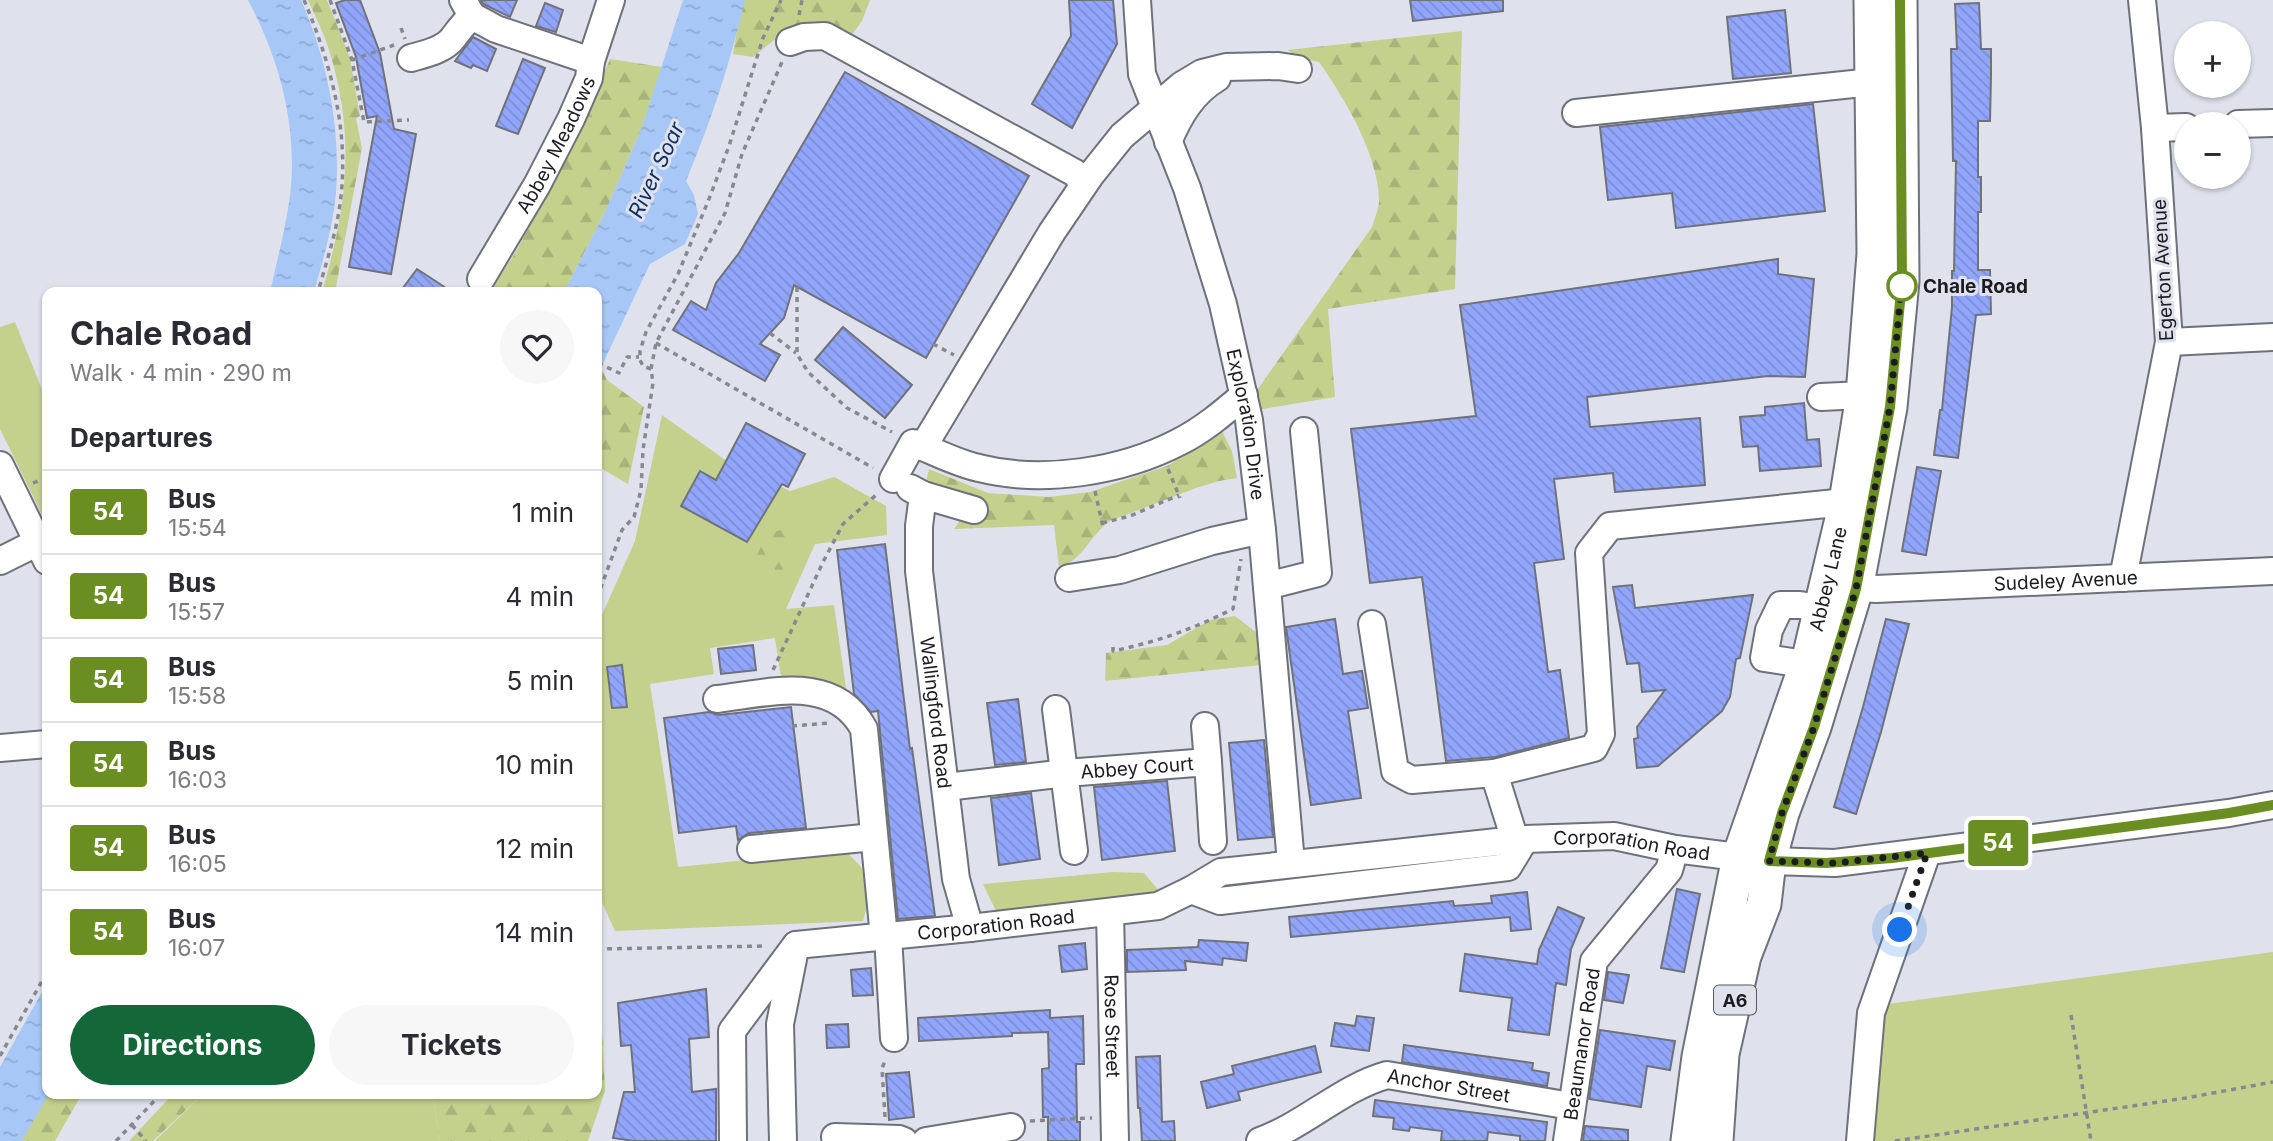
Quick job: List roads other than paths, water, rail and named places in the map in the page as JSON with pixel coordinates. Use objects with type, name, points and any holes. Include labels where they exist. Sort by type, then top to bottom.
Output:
[{"type":"main road","name":"Abbey Lane","points":[[1716,1141],[1722,1054],[1744,957],[1764,904],[1754,859],[1782,813],[1814,727],[1863,395],[1874,254],[1871,0]]},
{"type":"main road","name":"Abbey Lane","points":[[1688,1141],[1699,1057],[1806,664],[1834,594],[1890,407],[1902,281],[1900,0]]},
{"type":"street","name":"Abbey Meadows","points":[[481,279],[537,185],[571,119],[589,78],[591,61],[611,0]]},
{"type":"street","name":"Exploration Drive","points":[[1137,0],[1142,74],[1187,188],[1223,304],[1244,395],[1253,531],[1267,586],[1291,863]]},
{"type":"street","name":"Egerton Avenue","points":[[2123,578],[2169,342],[2155,128],[2142,0]]},
{"type":"street","points":[[408,49],[437,50],[452,40],[468,8],[496,29],[591,61]]},
{"type":"street","points":[[790,41],[825,36],[1075,173],[1084,184]]},
{"type":"street","points":[[974,510],[923,495],[886,475],[918,445],[1084,184],[1122,136],[1194,77],[1215,68],[1278,66],[1298,69]]},
{"type":"street","points":[[1168,142],[1181,115],[1198,92],[1239,68]]},
{"type":"street","points":[[1576,113],[1872,82]]},
{"type":"street","points":[[2251,124],[2273,123]]},
{"type":"street","points":[[2155,128],[2174,127]]},
{"type":"street","points":[[2169,342],[2273,337]]},
{"type":"street","points":[[918,445],[977,468],[1013,474],[1091,472],[1160,451],[1201,429],[1244,395]]},
{"type":"street","points":[[1821,397],[1863,395]]},
{"type":"street","points":[[1267,586],[1318,573],[1304,431]]},
{"type":"street","points":[[0,465],[42,550]]},
{"type":"street","name":"Wallingford Road","points":[[923,495],[919,571],[956,879],[970,928]]},
{"type":"street","points":[[1372,624],[1395,771],[1412,779],[1494,773],[1594,748],[1601,734],[1589,552],[1610,526],[1846,502]]},
{"type":"street","points":[[1069,578],[1120,570],[1253,531]]},
{"type":"street","points":[[0,561],[42,552]]},
{"type":"street","name":"Sudeley Avenue","points":[[1806,664],[1764,658],[1769,630],[1781,605],[1800,604],[1834,594],[2273,571]]},
{"type":"street","points":[[717,699],[790,690],[813,691],[844,704],[857,716],[864,729],[894,1038]]},
{"type":"street","name":"Abbey Court","points":[[1056,709],[1074,851]]},
{"type":"street","name":"Abbey Court","points":[[1205,726],[1213,841]]},
{"type":"street","points":[[0,748],[42,744]]},
{"type":"street","name":"Abbey Court","points":[[946,787],[1066,773],[1209,762]]},
{"type":"street","points":[[1494,773],[1520,840]]},
{"type":"street","name":"Corporation Road","points":[[796,945],[1110,912],[1158,905],[1221,872],[1520,840],[1614,836],[1675,849],[1754,859],[1835,863],[1927,853],[2273,805]]},
{"type":"street","points":[[751,849],[874,837]]},
{"type":"street","name":"Corporation Road","points":[[1191,890],[1220,901],[1508,867],[1520,840]]},
{"type":"street","name":"Beaumanor Road","points":[[1567,1141],[1594,961],[1669,870],[1675,849]]},
{"type":"street","points":[[1860,1141],[1871,1013],[1927,853]]},
{"type":"street","name":"Rose Street","points":[[1110,912],[1115,1129]]},
{"type":"street","points":[[733,1141],[732,1031],[796,945]]},
{"type":"street","points":[[783,1141],[780,1024],[796,945]]},
{"type":"street","name":"Anchor Street","points":[[1260,1141],[1288,1136],[1370,1080],[1387,1075],[1571,1106]]},
{"type":"street","points":[[926,1141],[1012,1127]]},
{"type":"street","points":[[835,1137],[904,1141]]},
{"type":"water","points":[[248,0],[301,0],[325,70],[334,119],[336,193],[330,231],[315,287],[271,287],[290,197],[291,143],[280,80],[258,19]]},
{"type":"water","name":"River Soar","points":[[683,0],[745,0],[719,92],[686,181],[694,195],[698,214],[685,244],[650,264],[602,365],[602,287],[567,287],[604,214],[641,130]]},
{"type":"water","points":[[42,992],[42,1099],[46,1099],[22,1141],[0,1141],[0,1067]]},
{"type":"place","name":"Chale Road","points":[[1902,286]]}]
